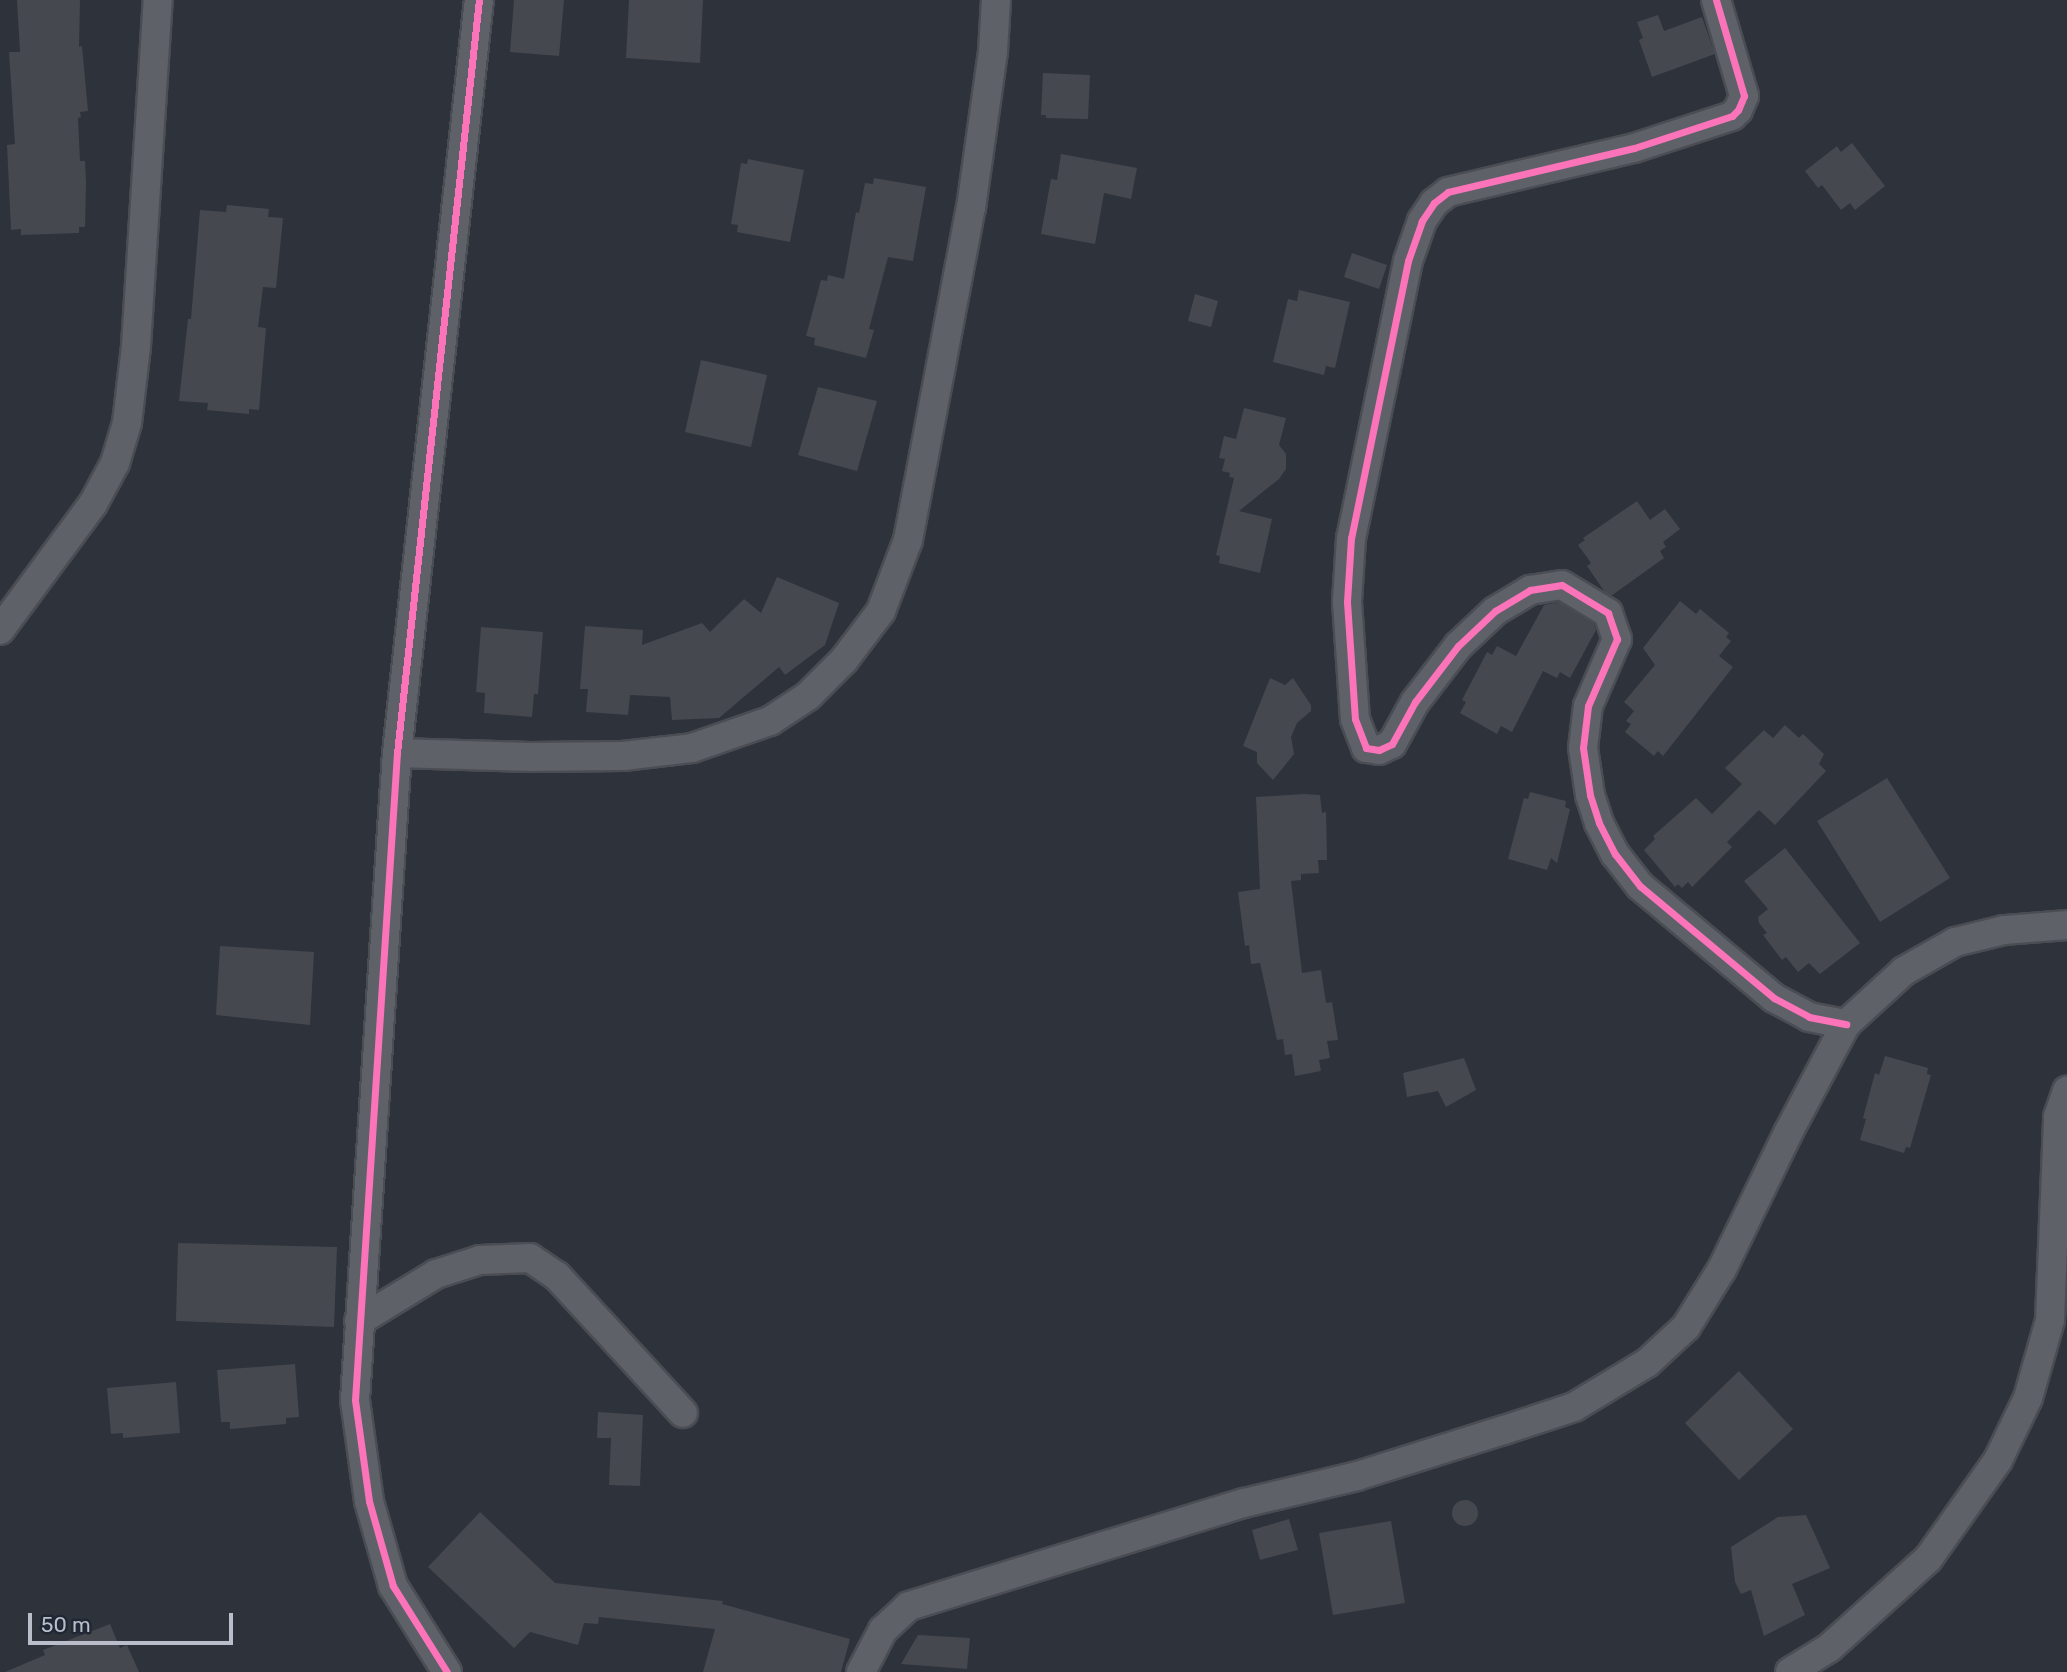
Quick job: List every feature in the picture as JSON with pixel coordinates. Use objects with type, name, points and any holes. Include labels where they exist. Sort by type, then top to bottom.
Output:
[{"type":"street","points":[[0,631],[93,504],[115,463],[127,423],[136,346],[158,0]]},
{"type":"street","points":[[447,1672],[393,1586],[369,1501],[355,1400],[397,753],[479,0]]},
{"type":"street","points":[[397,753],[452,757],[583,756],[692,748],[770,721],[808,696],[844,660],[881,611],[908,540],[971,208],[993,52],[996,0]]},
{"type":"street","points":[[1716,0],[1744,96],[1732,116],[1634,148],[1448,192],[1434,203],[1422,221],[1408,261],[1352,538],[1347,602],[1355,719],[1360,740],[1366,748],[1379,750],[1392,744],[1415,702],[1458,646],[1486,620],[1530,590],[1562,584],[1608,613],[1617,639],[1588,706],[1583,748],[1590,795],[1599,823],[1615,854],[1640,886],[1774,998],[1809,1017],[1846,1024]]},
{"type":"street","points":[[861,1672],[883,1630],[909,1606],[1232,1507],[1357,1476],[1574,1407],[1647,1363],[1686,1327],[1722,1269],[1788,1133],[1846,1024],[1904,971],[1955,942],[2004,930],[2067,925]]},
{"type":"street","points":[[1790,1672],[1829,1648],[1928,1559],[1998,1460],[2028,1398],[2050,1320],[2058,1117],[2067,1091]]},
{"type":"street","points":[[359,1321],[436,1273],[480,1259],[530,1258],[557,1276],[683,1413]]},
{"type":"building","points":[[17,0],[80,0],[79,47],[82,46],[88,111],[80,112],[81,117],[78,118],[80,161],[85,161],[86,183],[85,227],[79,227],[79,233],[21,235],[21,229],[11,230],[7,145],[15,144],[9,52],[20,52]]},
{"type":"building","points":[[514,0],[564,0],[559,56],[510,52]]},
{"type":"building","points":[[629,0],[703,0],[700,63],[626,58]]},
{"type":"building","points":[[1658,15],[1664,31],[1702,17],[1715,54],[1652,77],[1639,40],[1643,38],[1637,22]]},
{"type":"building","points":[[1043,73],[1090,75],[1088,119],[1046,118],[1046,115],[1041,115]]},
{"type":"building","points":[[1852,143],[1885,186],[1855,210],[1850,203],[1841,210],[1822,185],[1818,188],[1805,171],[1837,146],[1841,152]]},
{"type":"building","points":[[1061,154],[1137,168],[1131,199],[1104,193],[1095,244],[1041,234],[1051,179],[1057,180]]},
{"type":"building","points":[[748,159],[804,170],[790,242],[737,232],[738,225],[731,224],[741,163],[747,164]]},
{"type":"building","points":[[874,178],[926,187],[913,261],[888,257],[869,329],[874,330],[866,358],[814,345],[815,338],[806,336],[821,280],[827,281],[828,275],[844,279],[856,212],[859,213],[865,183],[873,184]]},
{"type":"building","points":[[227,205],[269,209],[268,217],[283,218],[276,288],[263,287],[258,327],[266,328],[259,410],[249,409],[249,414],[207,410],[208,403],[179,401],[188,319],[191,319],[200,210],[226,212]]},
{"type":"building","points":[[1352,253],[1387,265],[1379,289],[1344,277]]},
{"type":"building","points":[[1299,290],[1350,302],[1335,368],[1326,366],[1324,375],[1273,362],[1288,299],[1297,301]]},
{"type":"building","points":[[1195,294],[1218,301],[1211,327],[1188,321]]},
{"type":"building","points":[[701,360],[767,375],[751,447],[685,432]]},
{"type":"building","points":[[818,387],[877,401],[857,471],[798,455]]},
{"type":"building","points":[[1244,408],[1286,418],[1279,445],[1286,454],[1286,469],[1279,479],[1239,511],[1272,519],[1260,573],[1219,563],[1220,556],[1216,555],[1234,478],[1229,477],[1230,473],[1222,471],[1225,459],[1219,458],[1224,436],[1236,439]]},
{"type":"building","points":[[1637,501],[1650,520],[1665,509],[1680,529],[1663,542],[1666,547],[1660,551],[1664,558],[1611,596],[1604,591],[1587,566],[1591,563],[1578,545],[1585,540],[1583,538]]},
{"type":"building","points":[[777,577],[839,603],[825,645],[785,675],[779,667],[719,718],[672,720],[670,697],[630,695],[628,715],[586,712],[588,689],[580,689],[585,626],[643,630],[642,645],[702,623],[710,632],[744,599],[761,613]]},
{"type":"building","points":[[1680,601],[1696,614],[1700,609],[1729,633],[1726,637],[1731,641],[1719,656],[1733,667],[1663,756],[1658,751],[1654,756],[1625,732],[1631,724],[1626,721],[1634,711],[1624,702],[1655,665],[1643,648]]},
{"type":"building","points":[[1559,602],[1594,624],[1596,630],[1570,678],[1560,672],[1557,678],[1543,671],[1512,732],[1501,726],[1497,734],[1460,713],[1466,702],[1462,700],[1487,652],[1492,655],[1497,646],[1516,656],[1544,605]]},
{"type":"building","points":[[481,627],[543,632],[538,694],[534,694],[532,717],[484,713],[485,693],[476,692]]},
{"type":"building","points":[[1270,678],[1285,685],[1293,678],[1311,705],[1311,711],[1297,723],[1291,737],[1294,754],[1273,780],[1257,763],[1257,752],[1243,746]]},
{"type":"building","points":[[1785,725],[1799,738],[1803,734],[1824,754],[1819,764],[1826,771],[1775,825],[1759,810],[1727,842],[1732,847],[1692,887],[1688,882],[1682,888],[1678,884],[1675,887],[1644,850],[1655,839],[1653,836],[1696,798],[1712,814],[1742,784],[1725,768],[1764,730],[1773,738]]},
{"type":"building","points":[[1887,778],[1950,878],[1880,922],[1817,821]]},
{"type":"building","points":[[1530,792],[1566,801],[1565,807],[1570,809],[1557,863],[1551,858],[1547,870],[1508,859],[1524,798],[1528,799]]},
{"type":"building","points":[[1320,795],[1322,813],[1326,812],[1327,860],[1318,860],[1319,873],[1301,874],[1301,880],[1291,881],[1302,973],[1321,970],[1326,1003],[1332,1002],[1338,1040],[1327,1041],[1330,1058],[1319,1060],[1321,1071],[1295,1076],[1292,1054],[1285,1055],[1283,1039],[1277,1040],[1260,963],[1251,964],[1249,945],[1245,946],[1238,892],[1260,889],[1256,797]]},
{"type":"building","points":[[1785,848],[1860,943],[1820,974],[1809,963],[1798,972],[1786,957],[1782,960],[1763,935],[1767,933],[1759,923],[1758,917],[1768,909],[1744,881]]},
{"type":"building","points":[[220,946],[314,952],[310,1025],[216,1015]]},
{"type":"building","points":[[1885,1056],[1928,1068],[1927,1074],[1931,1075],[1910,1148],[1906,1147],[1904,1153],[1860,1140],[1875,1073],[1879,1075]]},
{"type":"building","points":[[1464,1058],[1476,1090],[1446,1107],[1438,1091],[1407,1097],[1403,1073]]},
{"type":"building","points":[[178,1243],[337,1247],[334,1327],[176,1321]]},
{"type":"building","points":[[295,1364],[299,1417],[286,1418],[286,1424],[230,1429],[230,1422],[221,1422],[217,1370]]},
{"type":"building","points":[[1739,1371],[1793,1429],[1739,1480],[1685,1423]]},
{"type":"building","points":[[176,1382],[180,1433],[123,1438],[123,1433],[111,1434],[107,1388]]},
{"type":"building","points":[[598,1412],[643,1415],[640,1486],[609,1485],[611,1438],[597,1438]]},
{"type":"building","points":[[1465,1500],[1474,1504],[1478,1513],[1474,1522],[1465,1526],[1456,1522],[1452,1513],[1456,1504]]},
{"type":"building","points":[[480,1512],[555,1583],[723,1601],[722,1604],[850,1639],[841,1672],[703,1672],[715,1629],[599,1617],[598,1624],[584,1623],[578,1645],[530,1632],[514,1648],[428,1567]]},
{"type":"building","points":[[1806,1515],[1830,1568],[1792,1584],[1805,1615],[1764,1636],[1751,1590],[1741,1594],[1735,1582],[1731,1547],[1778,1517]]},
{"type":"building","points":[[1289,1519],[1298,1550],[1260,1560],[1252,1530]]},
{"type":"building","points":[[1391,1521],[1405,1603],[1333,1615],[1319,1533]]},
{"type":"building","points":[[110,1624],[120,1648],[127,1645],[139,1672],[5,1672],[45,1655],[43,1650]]},
{"type":"building","points":[[918,1635],[970,1638],[967,1669],[901,1664]]},
{"type":"cycle path","points":[[447,1672],[393,1586],[369,1501],[355,1400],[397,753],[479,0]]},
{"type":"cycle path","points":[[1716,0],[1744,96],[1732,116],[1634,148],[1448,192],[1434,203],[1422,221],[1408,261],[1351,538],[1347,602],[1355,719],[1366,748],[1379,750],[1392,744],[1415,702],[1458,646],[1495,611],[1530,590],[1562,585],[1608,613],[1617,639],[1588,706],[1583,748],[1590,795],[1599,823],[1615,854],[1640,886],[1774,998],[1809,1017],[1846,1024]]}]
